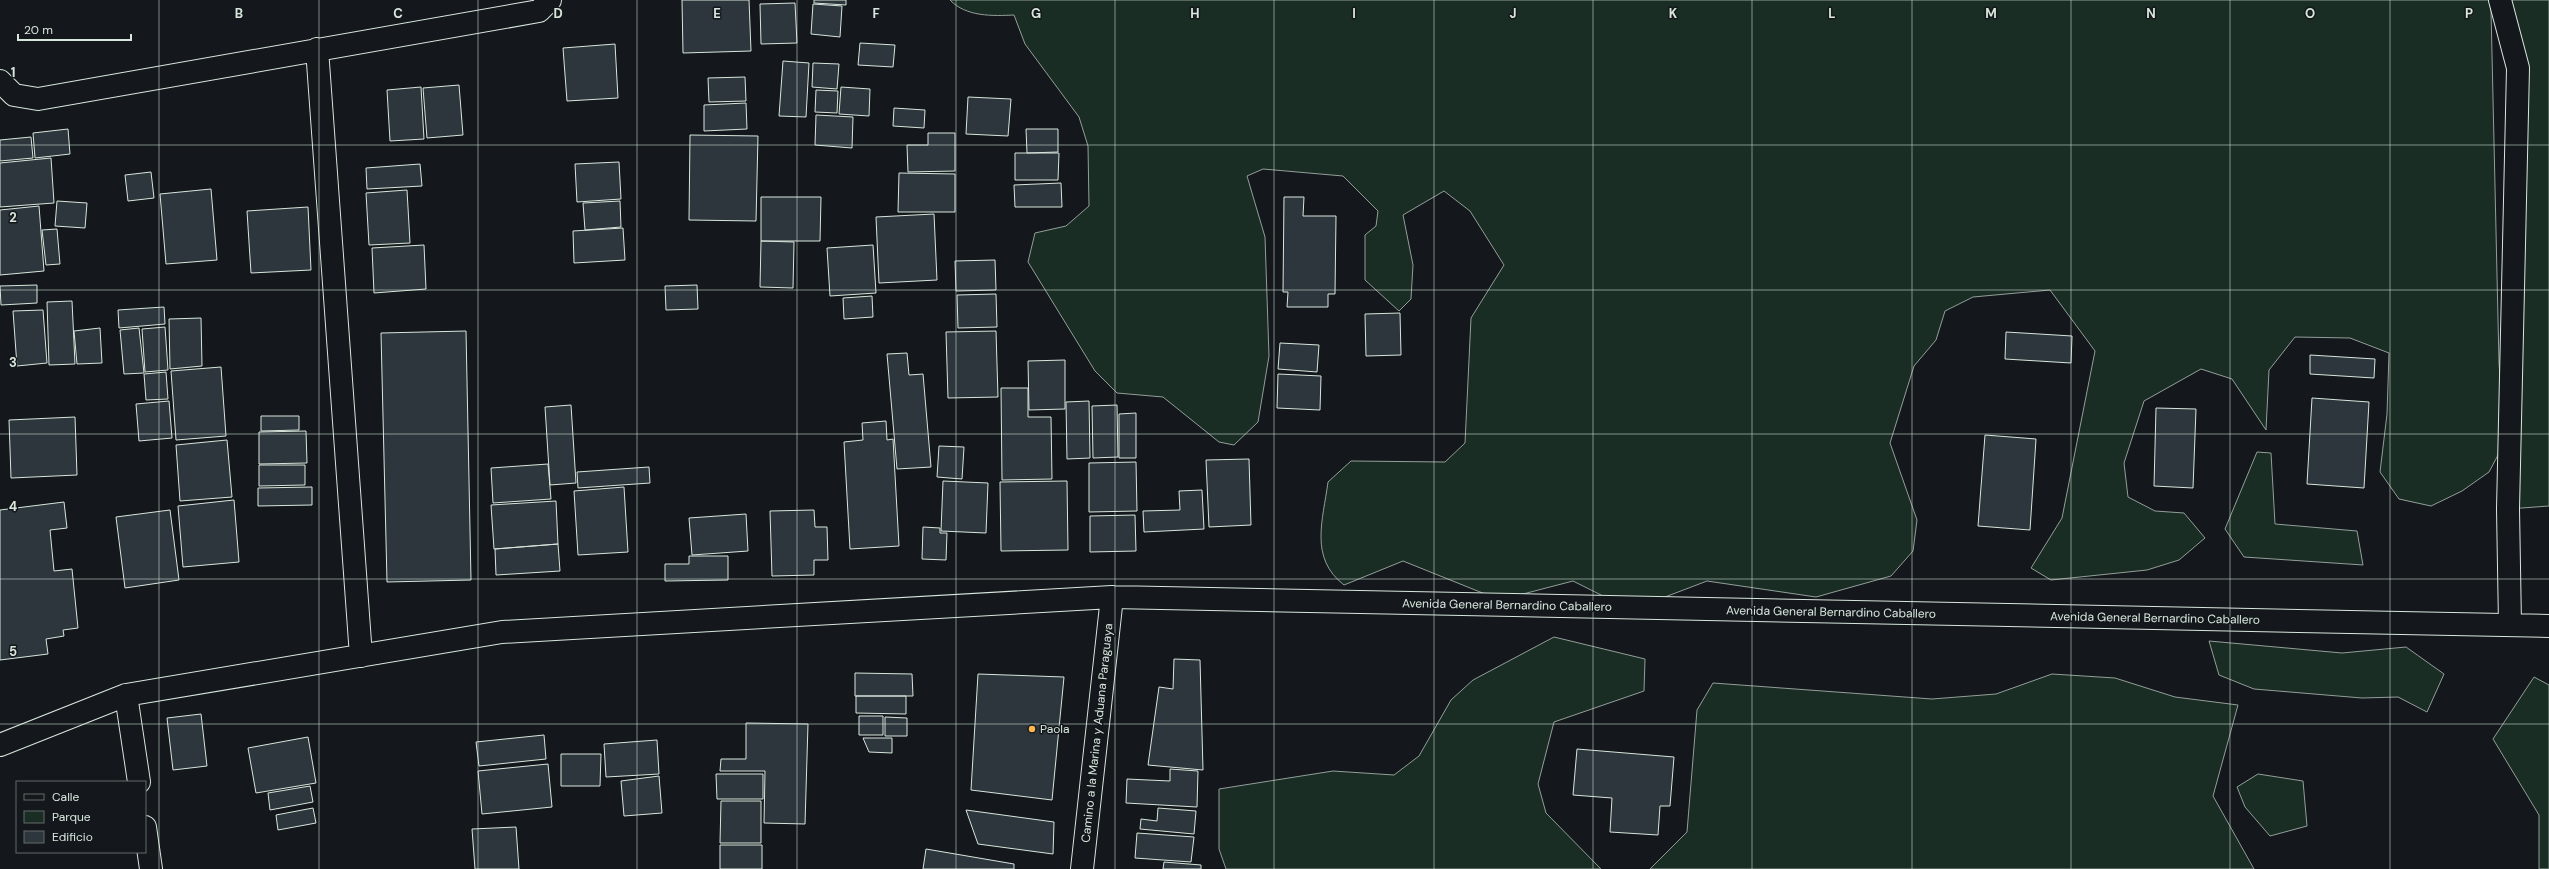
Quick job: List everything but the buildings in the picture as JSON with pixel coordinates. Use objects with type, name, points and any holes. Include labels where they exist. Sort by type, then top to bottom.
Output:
[{"type":"street","points":[[0,81],[14,95],[38,99],[317,49],[539,12],[550,0]]},
{"type":"street","points":[[2500,0],[2518,68],[2508,509],[2510,625]]},
{"type":"street","points":[[317,49],[361,656]]},
{"type":"street","name":"Avenida General Bernardino Caballero","points":[[0,745],[126,695],[502,632],[1112,597],[2549,626]]},
{"type":"street","name":"Camino a la Marina y Aduana Paraguaya","points":[[1082,869],[1112,597]]},
{"type":"street","points":[[126,695],[138,781]]},
{"type":"street","points":[[146,834],[151,869]]},
{"type":"green space","points":[[950,0],[2489,0],[2491,10],[2499,363],[2505,442],[2489,472],[2462,491],[2431,506],[2399,499],[2380,472],[2387,414],[2389,353],[2350,338],[2295,337],[2269,370],[2266,430],[2232,379],[2201,369],[2144,401],[2124,463],[2128,497],[2155,511],[2184,513],[2205,538],[2179,560],[2147,570],[2051,580],[2031,568],[2062,518],[2095,351],[2050,290],[1973,297],[1945,311],[1936,340],[1914,366],[1890,443],[1917,520],[1913,551],[1891,576],[1816,597],[1707,581],[1631,610],[1573,581],[1500,600],[1403,561],[1344,585],[1333,574],[1326,563],[1322,551],[1322,524],[1328,482],[1351,461],[1445,462],[1465,443],[1471,318],[1504,265],[1470,211],[1444,191],[1403,215],[1413,265],[1411,299],[1399,311],[1365,280],[1365,235],[1376,226],[1378,211],[1343,176],[1263,169],[1247,176],[1265,237],[1269,356],[1258,422],[1234,445],[1219,442],[1163,397],[1117,393],[1095,371],[1028,262],[1035,233],[1066,226],[1089,206],[1088,146],[1079,117],[1025,44],[1014,15],[980,14],[964,10],[956,6]]},
{"type":"green space","points":[[2500,0],[2549,0],[2549,506],[2508,509],[2518,68]]},
{"type":"green space","points":[[2257,452],[2271,453],[2275,524],[2357,531],[2363,565],[2244,557],[2225,529]]},
{"type":"green space","points":[[1554,637],[1645,659],[1644,691],[1554,722],[1538,784],[1546,813],[1601,869],[1226,869],[1219,849],[1219,789],[1333,771],[1394,775],[1419,756],[1451,700],[1473,680]]},
{"type":"green space","points":[[2209,641],[2342,653],[2406,647],[2444,674],[2427,712],[2398,697],[2362,698],[2254,689],[2219,675]]},
{"type":"green space","points":[[2052,674],[2115,678],[2175,697],[2238,705],[2213,796],[2254,869],[1650,869],[1687,832],[1697,710],[1713,683],[1932,699],[1996,694]]},
{"type":"green space","points":[[2534,677],[2549,685],[2549,869],[2539,869],[2539,815],[2493,739]]},
{"type":"green space","points":[[2258,774],[2303,781],[2307,826],[2270,836],[2245,807],[2237,787]]},
{"type":"place","name":"Paola","points":[[1032,729]]}]
